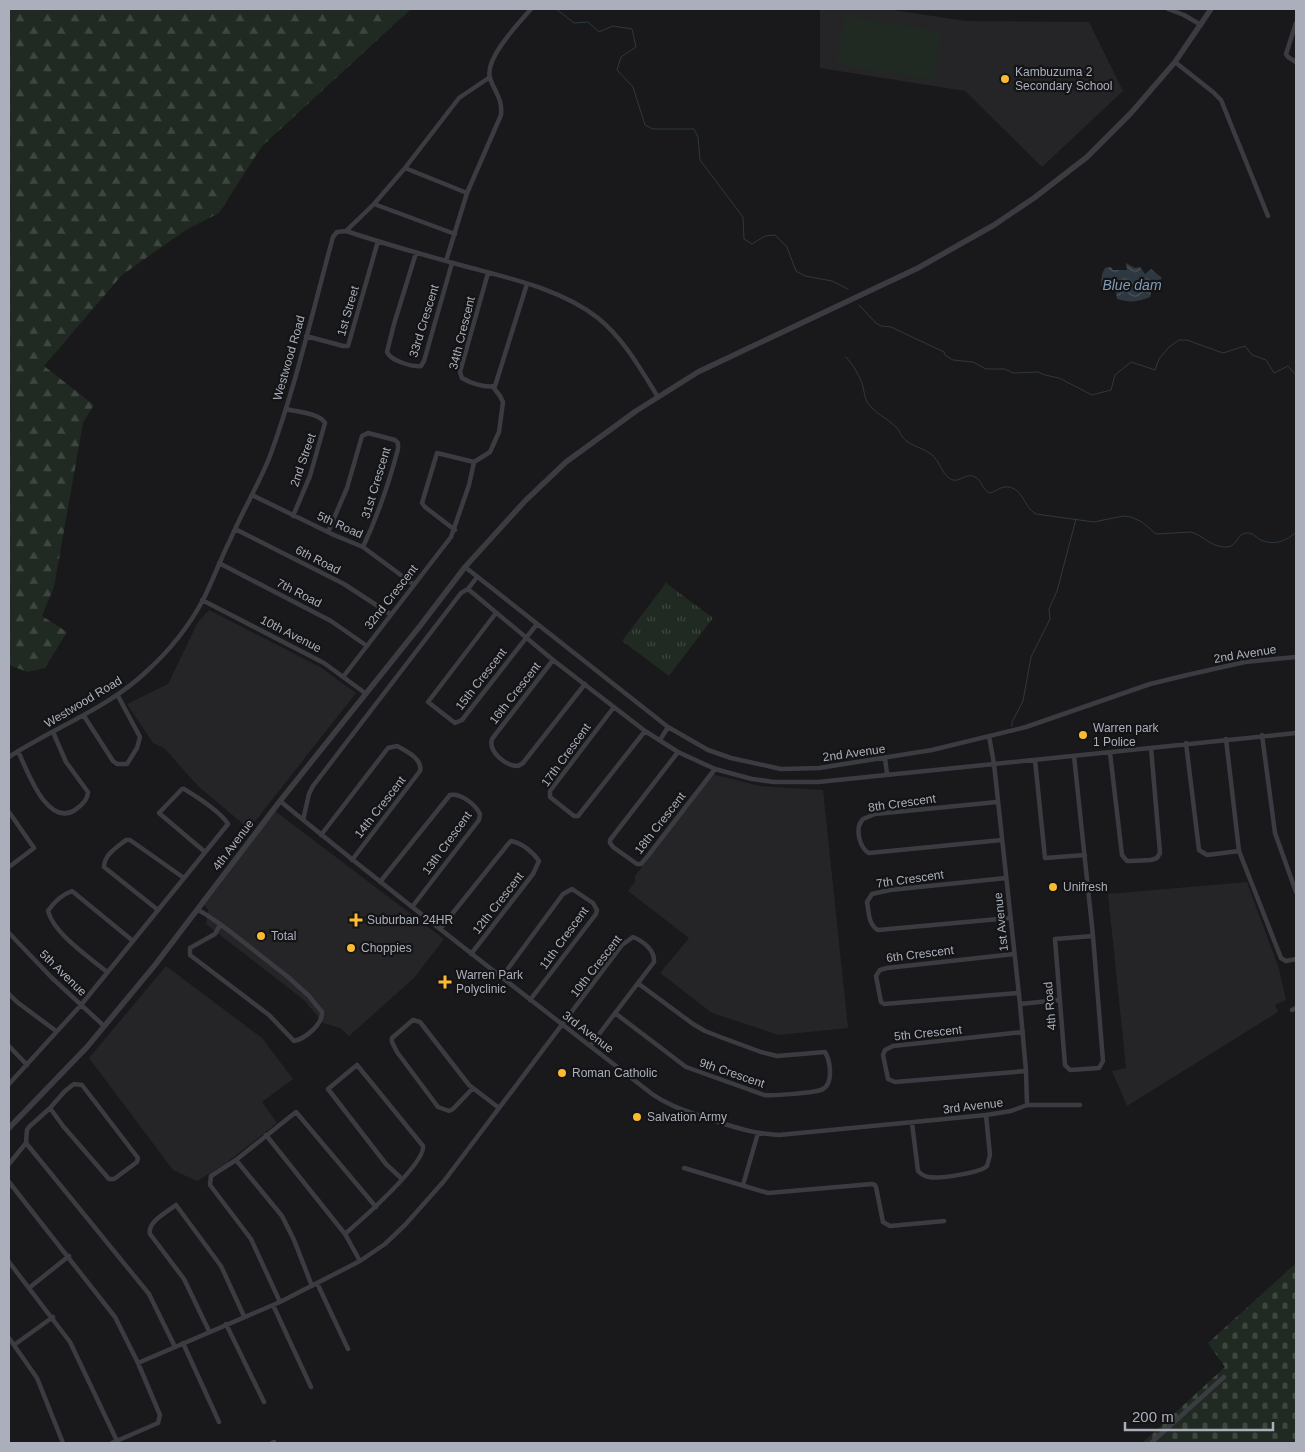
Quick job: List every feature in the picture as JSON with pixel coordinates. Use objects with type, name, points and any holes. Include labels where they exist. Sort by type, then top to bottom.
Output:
[{"type":"street","points":[[446,261],[467,193],[501,115],[501,103],[490,77],[490,67],[496,54],[530,9]]},
{"type":"street","points":[[1168,9],[1184,15],[1201,25]]},
{"type":"street","name":"4th Avenue","points":[[9,1128],[62,1074],[155,965],[280,801],[465,567],[525,501],[566,462],[658,397],[698,372],[904,275],[994,225],[1066,175],[1087,157],[1146,97],[1175,62],[1212,9]]},
{"type":"street","points":[[1296,23],[1286,54],[1296,62]]},
{"type":"street","points":[[1175,62],[1221,100],[1268,216]]},
{"type":"street","name":"Westwood Road","points":[[9,756],[118,696],[148,670],[187,625],[202,600],[262,476],[286,409],[333,237],[341,230],[346,231],[374,204],[406,168],[459,98],[490,77]]},
{"type":"street","points":[[406,168],[467,193]]},
{"type":"street","points":[[374,204],[455,234]]},
{"type":"street","points":[[346,231],[527,284],[581,307],[599,319],[612,331],[631,355],[658,397]]},
{"type":"street","name":"1st Street","points":[[306,336],[348,346],[378,241]]},
{"type":"street","name":"33rd Crescent","points":[[416,253],[387,352],[392,358],[415,366],[421,366],[424,362],[452,263]]},
{"type":"street","name":"34th Crescent","points":[[488,272],[460,375],[466,380],[493,387]]},
{"type":"street","points":[[455,530],[424,507],[422,503],[423,497],[437,453],[474,462],[490,452],[499,432],[503,402],[493,387],[496,384],[527,284]]},
{"type":"street","name":"2nd Street","points":[[286,409],[321,418],[325,423],[310,476],[293,516]]},
{"type":"street","name":"31st Crescent","points":[[328,532],[347,488],[362,436],[368,433],[395,440],[398,443],[398,449],[390,478],[377,516],[363,546]]},
{"type":"street","name":"32nd Crescent","points":[[342,677],[390,614],[446,546],[455,530],[474,462]]},
{"type":"street","name":"5th Road","points":[[252,495],[293,516],[363,546],[414,584]]},
{"type":"street","name":"6th Road","points":[[235,529],[344,584],[390,614]]},
{"type":"street","name":"7th Road","points":[[219,563],[331,621],[367,646]]},
{"type":"street","name":"2nd Avenue","points":[[465,567],[668,727],[708,750],[730,758],[781,769],[818,768],[932,750],[1026,727],[1150,684],[1245,662],[1296,657]]},
{"type":"street","points":[[303,820],[309,794],[313,786],[461,593],[468,589],[477,577]]},
{"type":"street","points":[[468,589],[553,660],[645,731],[678,752],[715,769],[752,779],[796,783],[818,782],[1296,733]]},
{"type":"street","name":"10th Avenue","points":[[202,600],[324,663],[365,693]]},
{"type":"street","name":"15th Crescent","points":[[496,613],[428,702],[455,723],[458,723],[537,624]]},
{"type":"street","name":"16th Crescent","points":[[553,660],[492,740],[492,749],[508,764],[518,766],[523,763],[585,684]]},
{"type":"street","points":[[84,716],[113,761],[117,764],[127,764],[137,748],[140,737],[118,696]]},
{"type":"street","name":"17th Crescent","points":[[614,707],[550,791],[550,797],[574,816],[578,816],[645,731]]},
{"type":"street","points":[[660,740],[668,727]]},
{"type":"street","points":[[18,751],[44,800],[53,810],[67,815],[84,803],[88,792],[66,762],[53,732]]},
{"type":"street","name":"1st Avenue","points":[[989,736],[994,764],[1020,1004],[1027,1105]]},
{"type":"street","points":[[1262,736],[1275,833],[1296,892]]},
{"type":"street","points":[[1226,739],[1239,851],[1281,958],[1286,962],[1296,959]]},
{"type":"street","points":[[1186,743],[1199,850],[1206,855],[1239,851]]},
{"type":"street","name":"14th Crescent","points":[[321,835],[388,748],[397,746],[413,757],[419,762],[420,771],[352,860]]},
{"type":"street","points":[[1110,753],[1122,855],[1126,861],[1152,860],[1157,858],[1160,853],[1151,748]]},
{"type":"street","name":"18th Crescent","points":[[678,752],[610,840],[613,847],[637,864],[641,864],[647,857],[715,769]]},
{"type":"street","points":[[1074,756],[1093,936]]},
{"type":"street","points":[[885,758],[887,774]]},
{"type":"street","points":[[1035,760],[1045,858],[1085,855]]},
{"type":"street","points":[[9,1084],[81,1005],[228,824],[222,817],[184,789],[159,813],[205,852]]},
{"type":"street","name":"13th Crescent","points":[[380,882],[450,795],[460,796],[471,803],[478,809],[480,814],[479,820],[412,907]]},
{"type":"street","name":"3rd Avenue","points":[[280,801],[501,978],[664,1102],[758,1134],[779,1135],[796,1135],[1011,1112],[1027,1105],[1080,1105]]},
{"type":"street","name":"8th Crescent","points":[[997,802],[875,814],[863,818],[859,826],[864,850],[869,853],[1002,840]]},
{"type":"street","points":[[9,812],[34,848],[9,867]]},
{"type":"street","points":[[158,910],[104,867],[107,856],[126,840],[130,840],[184,878]]},
{"type":"street","name":"12th Crescent","points":[[440,929],[511,841],[520,843],[530,851],[539,861],[533,874],[471,954]]},
{"type":"street","name":"7th Crescent","points":[[1006,878],[890,890],[872,894],[867,902],[870,921],[872,926],[878,930],[1010,918]]},
{"type":"street","name":"11th Crescent","points":[[501,978],[563,894],[572,890],[593,903],[597,910],[596,914],[530,1000]]},
{"type":"street","points":[[107,972],[63,935],[51,921],[48,912],[51,906],[61,896],[72,892],[133,941]]},
{"type":"street","points":[[198,910],[220,925],[288,977],[310,996],[322,1012],[323,1016],[320,1022],[300,1039],[294,1041],[269,1015],[190,955],[190,948],[215,934],[220,925]]},
{"type":"street","name":"5th Avenue","points":[[9,933],[52,978],[104,1026]]},
{"type":"street","name":"4th Road","points":[[1093,936],[1103,1061],[1099,1068],[1070,1070],[1065,1065],[1055,939],[1093,936]]},
{"type":"street","name":"10th Crescent","points":[[562,1025],[622,945],[633,937],[651,950],[654,955],[652,966],[590,1046]]},
{"type":"street","name":"6th Crescent","points":[[1014,954],[884,968],[876,976],[881,1002],[884,1004],[1018,993]]},
{"type":"street","name":"9th Crescent","points":[[616,1014],[686,1067],[764,1094],[772,1096],[816,1091],[824,1089],[827,1085],[830,1079],[825,1052],[816,1051],[777,1056],[730,1041],[693,1024],[639,984]]},
{"type":"street","points":[[9,994],[56,1031]]},
{"type":"street","points":[[1020,1004],[1059,1000]]},
{"type":"street","points":[[472,1088],[453,1109],[449,1111],[438,1106],[397,1052],[392,1038],[413,1020],[420,1022],[472,1088],[499,1108]]},
{"type":"street","points":[[138,1363],[280,1302],[360,1261],[385,1244],[420,1210],[444,1181],[562,1025]]},
{"type":"street","name":"5th Crescent","points":[[1022,1032],[892,1046],[885,1050],[883,1055],[888,1079],[895,1082],[1026,1071]]},
{"type":"street","points":[[9,1046],[27,1065]]},
{"type":"street","points":[[345,1234],[402,1179],[422,1156],[424,1150],[423,1146],[357,1065],[328,1089],[386,1164],[402,1179]]},
{"type":"street","points":[[9,1164],[26,1143],[29,1127],[74,1084],[82,1085],[138,1158],[137,1162],[114,1180],[109,1179],[63,1126],[50,1108]]},
{"type":"street","points":[[280,1302],[251,1239],[210,1185],[211,1176],[236,1160],[296,1112],[376,1206]]},
{"type":"street","points":[[912,1123],[918,1172],[934,1178],[980,1171],[987,1166],[990,1155],[986,1115]]},
{"type":"street","points":[[743,1185],[758,1134]]},
{"type":"street","points":[[266,1135],[345,1234],[360,1261]]},
{"type":"street","points":[[26,1143],[145,1289],[155,1304],[175,1347]]},
{"type":"street","points":[[236,1160],[282,1216],[348,1349]]},
{"type":"street","points":[[684,1168],[743,1185],[756,1191],[779,1193],[872,1184],[875,1185],[883,1222],[886,1225],[944,1222]]},
{"type":"street","points":[[9,1182],[115,1317],[138,1363],[160,1415],[158,1423],[115,1442],[78,1356],[53,1317],[9,1262]]},
{"type":"street","points":[[209,1331],[184,1278],[150,1234],[149,1230],[152,1224],[176,1205],[221,1266],[244,1316]]},
{"type":"street","points":[[29,1288],[69,1256]]},
{"type":"street","points":[[273,1305],[311,1387]]},
{"type":"street","points":[[14,1345],[53,1317]]},
{"type":"street","points":[[226,1324],[264,1402]]},
{"type":"street","points":[[9,1338],[37,1378],[63,1443]]},
{"type":"street","points":[[183,1343],[219,1422]]},
{"type":"street","points":[[1151,1443],[1224,1377]]},
{"type":"shaded area","name":"Kambuzuma 2 Secondary School","points":[[820,9],[886,9],[966,21],[1089,22],[1123,91],[1042,167],[965,91],[820,68]]},
{"type":"shaded area","points":[[209,610],[320,667],[356,693],[249,829],[198,786],[164,748],[153,743],[127,704],[168,684],[198,622]]},
{"type":"shaded area","points":[[712,774],[760,786],[823,790],[848,1028],[779,1035],[712,1013],[660,973],[689,938],[628,891],[635,882],[635,876]]},
{"type":"shaded area","points":[[275,811],[444,939],[414,978],[349,1036],[340,1028],[323,1023],[304,1000],[206,924],[208,910],[204,905]]},
{"type":"shaded area","points":[[1247,882],[1279,969],[1286,1000],[1275,1005],[1278,1012],[1127,1106],[1112,1071],[1126,1068],[1108,894]]},
{"type":"shaded area","points":[[166,966],[262,1038],[293,1079],[262,1102],[277,1123],[225,1164],[197,1181],[173,1170],[89,1058]]},
{"type":"green space","points":[[9,9],[411,9],[262,146],[219,213],[186,230],[122,275],[44,366],[94,405],[83,423],[54,587],[42,616],[67,632],[45,668],[28,672],[9,665]]},
{"type":"green space","points":[[844,16],[941,31],[934,80],[836,65]]},
{"type":"green space","points":[[666,583],[713,618],[669,676],[622,641]]},
{"type":"green space","points":[[1296,1263],[1296,1443],[1142,1443],[1225,1367],[1208,1343]]},
{"type":"water","name":"Blue dam","points":[[1126,263],[1135,268],[1140,267],[1145,274],[1151,269],[1162,278],[1152,288],[1150,297],[1134,301],[1117,299],[1116,292],[1101,286],[1102,274],[1105,268],[1111,267],[1113,270],[1127,270]]},
{"type":"waterway","points":[[556,9],[574,23],[588,22],[599,32],[613,26],[632,29],[636,47],[621,57],[617,70],[633,87],[645,125],[653,129],[694,129],[698,137],[700,160],[743,217],[744,239],[752,244],[765,236],[775,235],[787,247],[796,271],[805,276],[832,281],[848,289]]},
{"type":"waterway","points":[[859,305],[881,326],[891,327],[944,352],[945,355],[953,360],[973,362],[986,369],[1005,369],[1013,373],[1038,372],[1059,378],[1092,395],[1111,390],[1115,375],[1131,362],[1155,370],[1159,359],[1169,347],[1179,340],[1187,340],[1223,353],[1245,346],[1252,355],[1266,360],[1274,373],[1288,366],[1296,375]]},
{"type":"waterway","points":[[846,357],[859,376],[866,400],[870,406],[896,427],[902,437],[929,452],[937,460],[946,476],[953,480],[972,476],[977,478],[985,490],[990,493],[1004,487],[1015,489],[1028,507],[1036,514],[1094,522],[1123,516],[1131,517],[1142,522],[1156,534],[1191,532],[1212,544],[1222,547],[1233,545],[1244,533],[1252,534],[1259,539],[1271,543],[1289,538],[1296,532]]},
{"type":"waterway","points":[[1012,726],[1012,722],[1023,701],[1031,657],[1050,619],[1049,609],[1057,591],[1076,519]]},
{"type":"place","name":"Kambuzuma 2 Secondary School","points":[[1005,79]]},
{"type":"place","name":"Warren park 1 Police","points":[[1083,735]]},
{"type":"place","name":"Unifresh","points":[[1053,887]]},
{"type":"place","name":"Suburban 24HR","points":[[356,920]]},
{"type":"place","name":"Total","points":[[261,936]]},
{"type":"place","name":"Choppies","points":[[351,948]]},
{"type":"place","name":"Warren Park Polyclinic","points":[[445,982]]},
{"type":"place","name":"Roman Catholic","points":[[562,1073]]},
{"type":"place","name":"Salvation Army","points":[[637,1117]]}]
